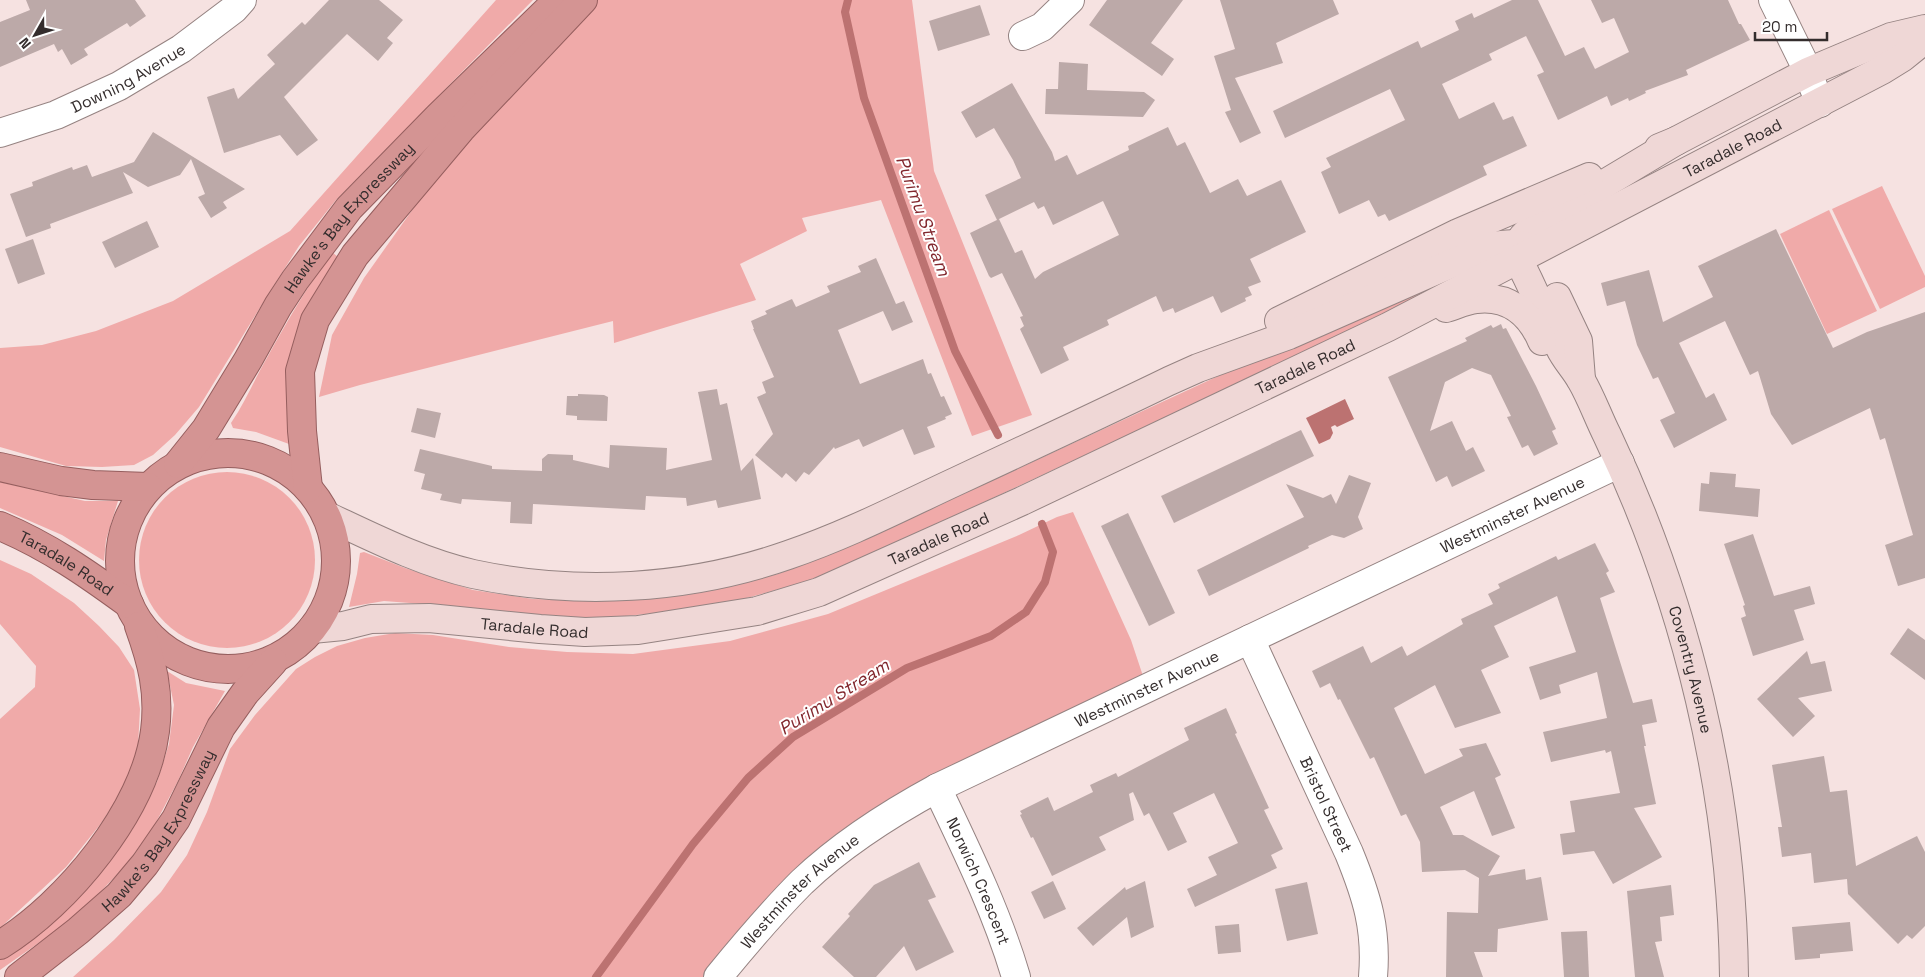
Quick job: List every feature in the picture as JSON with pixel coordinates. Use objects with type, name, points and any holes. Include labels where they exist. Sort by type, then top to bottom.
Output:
[{"type":"highway","name":"Hawke's Bay Expressway","points":[[178,464],[206,429],[295,280],[349,208],[438,117],[558,0]]},
{"type":"highway","name":"Hawke's Bay Expressway","points":[[308,488],[302,431],[300,371],[315,320],[355,255],[461,129],[583,0]]},
{"type":"highway","points":[[0,467],[69,482],[148,487],[178,464],[209,454],[237,452],[263,458],[287,470],[308,488],[319,501],[327,516],[334,539],[336,563],[334,586],[325,609],[312,629],[294,647],[273,662]]},
{"type":"highway","name":"Hawke's Bay Expressway","points":[[0,945],[42,914],[86,869],[107,842],[139,787],[153,744],[156,729],[156,694],[152,662],[133,612],[121,563],[127,520],[148,487]]},
{"type":"highway","name":"Taradale Road","points":[[0,526],[56,552],[133,612],[149,634],[169,651],[193,663],[219,668],[245,667],[273,662]]},
{"type":"highway","name":"Hawke's Bay Expressway","points":[[19,977],[78,931],[119,895],[145,864],[176,819],[221,727],[245,693],[273,662]]},
{"type":"main road","name":"Taradale Road","points":[[1523,251],[1527,232],[1539,223],[1676,141],[1808,72],[1891,36],[1925,29]]},
{"type":"main road","name":"Taradale Road","points":[[312,629],[343,626],[371,620],[429,618],[540,629],[638,630],[757,611],[818,592],[1022,501],[1388,327],[1523,251],[1820,103],[1904,57],[1925,39]]},
{"type":"main road","name":"Taradale Road","points":[[1198,368],[1239,342],[1350,284],[1458,233],[1676,141]]},
{"type":"main road","name":"Taradale Road","points":[[327,516],[408,554],[436,564],[503,580],[542,585],[574,587],[653,584],[706,576],[756,565],[789,555],[858,528],[1198,368],[1289,336],[1489,247],[1523,251]]},
{"type":"main road","name":"Coventry Avenue","points":[[1523,251],[1578,341],[1581,379],[1620,463],[1648,533],[1670,595],[1697,687],[1708,735],[1728,873],[1734,977]]},
{"type":"main road","points":[[1388,327],[1475,299],[1495,299],[1511,304],[1525,313],[1536,326],[1547,352],[1569,390],[1599,419]]},
{"type":"street","name":"Downing Avenue","points":[[0,133],[56,115],[119,86],[181,49],[234,9],[242,0]]},
{"type":"street","points":[[1023,36],[1042,27],[1070,0]]},
{"type":"street","points":[[1773,0],[1808,72],[1820,103]]},
{"type":"street","name":"Westminster Avenue","points":[[718,977],[757,928],[803,882],[827,860],[898,809],[937,788],[1620,463]]},
{"type":"street","name":"Bristol Street","points":[[1250,639],[1364,889],[1372,924],[1375,956],[1373,977]]},
{"type":"street","name":"Norwich Crescent","points":[[937,788],[957,829],[1007,947],[1016,977]]},
{"type":"shaded area","points":[[496,0],[533,0],[336,200],[299,246],[199,407],[175,435],[153,455],[134,465],[102,467],[66,466],[0,447],[0,348],[42,345],[96,331],[173,301],[290,231]]},
{"type":"shaded area","points":[[593,0],[912,0],[934,171],[1032,415],[972,436],[881,200],[802,218],[807,231],[740,264],[756,300],[614,343],[613,321],[319,397],[332,335],[364,278],[420,199],[535,62]]},
{"type":"shaded area","points":[[1882,186],[1925,276],[1925,287],[1880,309],[1832,209]]},
{"type":"shaded area","points":[[1829,210],[1877,311],[1827,334],[1780,234]]},
{"type":"shaded area","points":[[332,252],[338,257],[288,380],[287,423],[289,444],[256,432],[233,428],[231,423],[263,364],[306,290]]},
{"type":"shaded area","points":[[1478,266],[1479,271],[858,561],[808,581],[743,599],[685,610],[616,617],[526,617],[462,607],[384,601],[349,607],[360,553],[364,552],[405,568],[473,590],[533,599],[607,601],[686,595],[778,574],[861,541],[1268,353]]},
{"type":"shaded area","points":[[1345,399],[1354,419],[1337,427],[1335,425],[1331,427],[1333,433],[1330,439],[1319,444],[1306,418]]},
{"type":"shaded area","points":[[218,472],[236,472],[253,475],[269,482],[295,504],[305,518],[312,534],[315,560],[314,577],[309,594],[295,616],[283,628],[269,638],[253,645],[236,648],[218,648],[201,645],[185,638],[159,616],[149,602],[142,586],[139,569],[139,551],[142,534],[149,518],[171,492],[185,482],[201,475]]},
{"type":"shaded area","points":[[0,482],[85,501],[118,501],[106,540],[104,561],[62,535],[0,508]]},
{"type":"shaded area","points":[[1073,512],[1131,640],[1147,688],[892,808],[707,977],[73,977],[114,940],[161,892],[187,855],[207,812],[230,749],[255,715],[296,669],[337,646],[365,638],[395,633],[433,635],[509,647],[567,652],[633,654],[730,641],[828,614],[1019,535],[1057,517]]},
{"type":"shaded area","points":[[0,560],[31,574],[74,603],[119,647],[134,670],[140,709],[138,746],[133,776],[99,826],[66,867],[0,928],[0,719],[35,687],[36,666],[0,624]]},
{"type":"shaded area","points":[[167,671],[186,683],[225,691],[193,747],[178,781],[154,826],[126,865],[89,904],[50,935],[0,970],[0,959],[12,951],[98,874],[132,830],[157,782],[169,744],[174,705]]},
{"type":"building","points":[[26,0],[135,0],[146,16],[130,27],[127,23],[84,49],[88,55],[71,65],[62,49],[58,52],[54,44],[0,67],[0,22],[30,10]]},
{"type":"building","points":[[329,0],[379,0],[403,20],[387,38],[393,43],[378,61],[347,34],[284,97],[318,140],[297,156],[280,135],[224,153],[207,97],[234,88],[238,99],[275,64],[267,55],[302,22],[305,25]]},
{"type":"building","points":[[1107,0],[1183,0],[1151,43],[1174,59],[1162,76],[1089,25]]},
{"type":"building","points":[[1220,0],[1333,0],[1339,14],[1276,43],[1283,63],[1235,78],[1261,133],[1240,143],[1225,112],[1231,110],[1214,56],[1235,49]]},
{"type":"building","points":[[1512,0],[1538,0],[1565,56],[1584,47],[1595,69],[1629,52],[1614,18],[1602,23],[1591,0],[1728,0],[1739,24],[1741,24],[1750,40],[1686,70],[1688,75],[1645,91],[1646,93],[1629,101],[1628,98],[1611,106],[1607,96],[1558,120],[1537,75],[1544,72],[1526,36],[1489,54],[1492,60],[1442,84],[1459,119],[1494,102],[1503,120],[1513,116],[1527,146],[1483,166],[1487,175],[1389,221],[1385,214],[1378,217],[1369,200],[1339,214],[1321,172],[1331,167],[1326,158],[1405,120],[1390,89],[1285,138],[1273,111],[1418,41],[1421,48],[1459,30],[1455,21],[1472,13],[1474,18]]},
{"type":"building","points":[[980,5],[990,35],[938,51],[929,21]]},
{"type":"building","points":[[1059,62],[1088,64],[1087,90],[1144,92],[1155,100],[1143,117],[1045,114],[1046,89],[1058,89]]},
{"type":"building","points":[[1012,83],[1052,152],[1055,161],[1067,155],[1077,175],[1129,150],[1128,146],[1168,127],[1177,146],[1185,142],[1210,193],[1238,179],[1247,196],[1281,180],[1306,232],[1250,259],[1261,282],[1248,287],[1252,295],[1245,298],[1246,301],[1221,313],[1213,296],[1175,313],[1173,308],[1163,312],[1156,296],[1107,320],[1109,325],[1063,347],[1069,360],[1041,374],[1020,329],[1024,326],[1020,317],[1023,316],[1002,273],[991,278],[989,276],[970,233],[997,220],[985,195],[1021,178],[1013,160],[994,128],[976,138],[961,112]],"holes":[[[1103,201],[1119,235],[1043,272],[1035,279],[1022,250],[1015,253],[999,219],[1034,202],[1038,209],[1044,206],[1053,225]]]},
{"type":"building","points":[[153,132],[245,189],[223,202],[227,208],[211,218],[198,197],[205,194],[191,159],[180,175],[148,187],[123,172],[133,193],[50,224],[51,228],[26,237],[10,194],[33,186],[32,182],[72,167],[73,170],[87,165],[92,177],[134,162]]},
{"type":"building","points":[[147,221],[159,247],[115,268],[102,242]]},
{"type":"building","points":[[1776,229],[1833,348],[1867,332],[1925,312],[1925,578],[1898,586],[1885,545],[1913,535],[1885,438],[1880,440],[1870,408],[1792,445],[1771,414],[1758,371],[1750,375],[1725,321],[1679,343],[1706,398],[1714,393],[1727,420],[1674,448],[1660,420],[1675,413],[1658,377],[1653,379],[1637,345],[1625,301],[1607,306],[1601,283],[1649,270],[1663,322],[1713,297],[1698,266]]},
{"type":"building","points":[[33,239],[45,274],[18,284],[5,249]]},
{"type":"building","points":[[876,258],[896,304],[904,301],[913,322],[892,331],[883,311],[838,330],[860,384],[923,359],[928,374],[931,373],[941,397],[944,396],[952,414],[945,417],[946,419],[927,427],[935,447],[914,455],[903,429],[863,447],[859,439],[835,449],[834,447],[809,475],[804,472],[796,482],[786,473],[782,478],[755,455],[773,434],[757,397],[766,393],[762,382],[774,377],[751,321],[767,314],[765,311],[792,299],[796,307],[830,292],[827,286],[861,272],[858,266]]},
{"type":"building","points":[[1501,324],[1503,329],[1506,328],[1536,386],[1556,429],[1552,431],[1558,444],[1534,456],[1528,445],[1522,448],[1507,417],[1511,416],[1491,375],[1472,368],[1445,382],[1430,431],[1452,421],[1466,451],[1473,447],[1485,471],[1452,487],[1447,476],[1436,482],[1388,377],[1467,341],[1465,338],[1491,325],[1493,328]]},
{"type":"building","points":[[717,389],[720,405],[727,403],[741,471],[753,458],[761,499],[718,508],[716,500],[687,506],[686,498],[646,496],[645,510],[533,504],[532,524],[510,523],[511,502],[462,499],[461,504],[440,500],[442,494],[421,489],[425,474],[414,471],[420,449],[492,466],[492,469],[542,471],[542,459],[548,454],[573,455],[573,460],[609,468],[610,445],[667,448],[666,470],[712,460],[698,392]]},
{"type":"building","points":[[578,394],[604,395],[608,397],[607,421],[577,420],[577,416],[566,415],[567,396],[578,396]]},
{"type":"building","points":[[417,408],[441,413],[435,438],[411,432]]},
{"type":"building","points":[[1301,430],[1314,456],[1174,523],[1161,496]]},
{"type":"building","points":[[1710,472],[1736,474],[1735,487],[1760,489],[1758,517],[1699,511],[1701,483],[1709,484]]},
{"type":"building","points":[[1349,475],[1371,483],[1358,517],[1363,529],[1344,538],[1332,535],[1209,596],[1197,570],[1304,517],[1286,484],[1323,498],[1331,494],[1336,504]]},
{"type":"building","points":[[1128,513],[1175,613],[1149,626],[1101,526]]},
{"type":"building","points":[[1753,534],[1774,596],[1810,586],[1815,604],[1794,610],[1804,640],[1753,656],[1741,618],[1746,616],[1743,606],[1745,605],[1724,544]]},
{"type":"building","points":[[1595,543],[1609,571],[1606,573],[1615,592],[1600,598],[1633,703],[1652,699],[1657,722],[1642,725],[1646,746],[1644,746],[1656,804],[1634,808],[1662,857],[1613,884],[1594,851],[1563,855],[1560,834],[1575,832],[1570,801],[1620,793],[1611,751],[1606,753],[1605,750],[1551,762],[1543,732],[1607,718],[1597,672],[1559,685],[1561,693],[1540,700],[1529,667],[1576,652],[1557,596],[1494,626],[1509,657],[1481,670],[1501,713],[1455,728],[1435,685],[1394,708],[1425,774],[1463,756],[1459,749],[1486,743],[1501,775],[1495,778],[1515,828],[1492,836],[1474,791],[1440,807],[1453,835],[1463,835],[1500,856],[1488,876],[1525,869],[1526,880],[1541,877],[1548,920],[1498,929],[1497,952],[1474,952],[1483,977],[1446,977],[1447,912],[1478,913],[1479,878],[1465,870],[1422,872],[1420,842],[1406,814],[1401,816],[1374,757],[1370,759],[1330,683],[1320,688],[1312,671],[1363,646],[1371,663],[1402,646],[1407,656],[1463,624],[1461,619],[1493,604],[1488,594],[1500,588],[1498,584],[1556,556],[1558,560]]},
{"type":"building","points":[[1908,628],[1925,640],[1925,680],[1890,654]]},
{"type":"building","points":[[1807,651],[1811,664],[1825,661],[1832,691],[1798,698],[1815,716],[1793,737],[1757,699]]},
{"type":"building","points":[[1226,708],[1237,733],[1235,734],[1269,808],[1264,810],[1283,849],[1271,855],[1277,868],[1195,907],[1187,889],[1217,875],[1208,857],[1238,843],[1214,793],[1173,813],[1187,842],[1168,851],[1149,813],[1144,816],[1133,792],[1129,794],[1134,820],[1099,837],[1106,850],[1052,876],[1033,837],[1031,838],[1020,815],[1022,814],[1020,811],[1048,797],[1054,811],[1093,792],[1090,785],[1116,773],[1118,777],[1189,740],[1184,728]]},
{"type":"building","points":[[1824,756],[1830,792],[1847,790],[1856,866],[1917,836],[1925,852],[1925,926],[1912,939],[1907,935],[1898,944],[1848,894],[1847,879],[1814,883],[1811,853],[1782,857],[1778,827],[1782,827],[1772,765]]},
{"type":"building","points":[[919,862],[936,897],[928,900],[954,952],[916,971],[904,946],[876,977],[854,977],[822,947],[850,916],[848,914],[874,885]]},
{"type":"building","points":[[1053,881],[1066,909],[1044,919],[1031,892]]},
{"type":"building","points":[[1145,881],[1154,927],[1131,938],[1127,917],[1093,946],[1077,928],[1125,887],[1126,890]]},
{"type":"building","points":[[1307,882],[1318,934],[1287,941],[1275,889]]},
{"type":"building","points":[[1671,885],[1674,915],[1660,917],[1662,941],[1655,942],[1664,977],[1635,977],[1627,891]]},
{"type":"building","points":[[1850,922],[1853,951],[1820,954],[1820,958],[1795,960],[1792,927]]},
{"type":"building","points":[[1239,924],[1241,952],[1218,954],[1215,926]]},
{"type":"building","points":[[1587,931],[1589,977],[1564,977],[1561,932]]},
{"type":"waterway","name":"Purimu Stream","points":[[848,0],[845,12],[864,98],[955,351],[998,435]]},
{"type":"waterway","name":"Purimu Stream","points":[[596,977],[693,844],[748,778],[793,737],[907,668],[991,636],[1026,612],[1045,582],[1053,552],[1042,524]]}]
